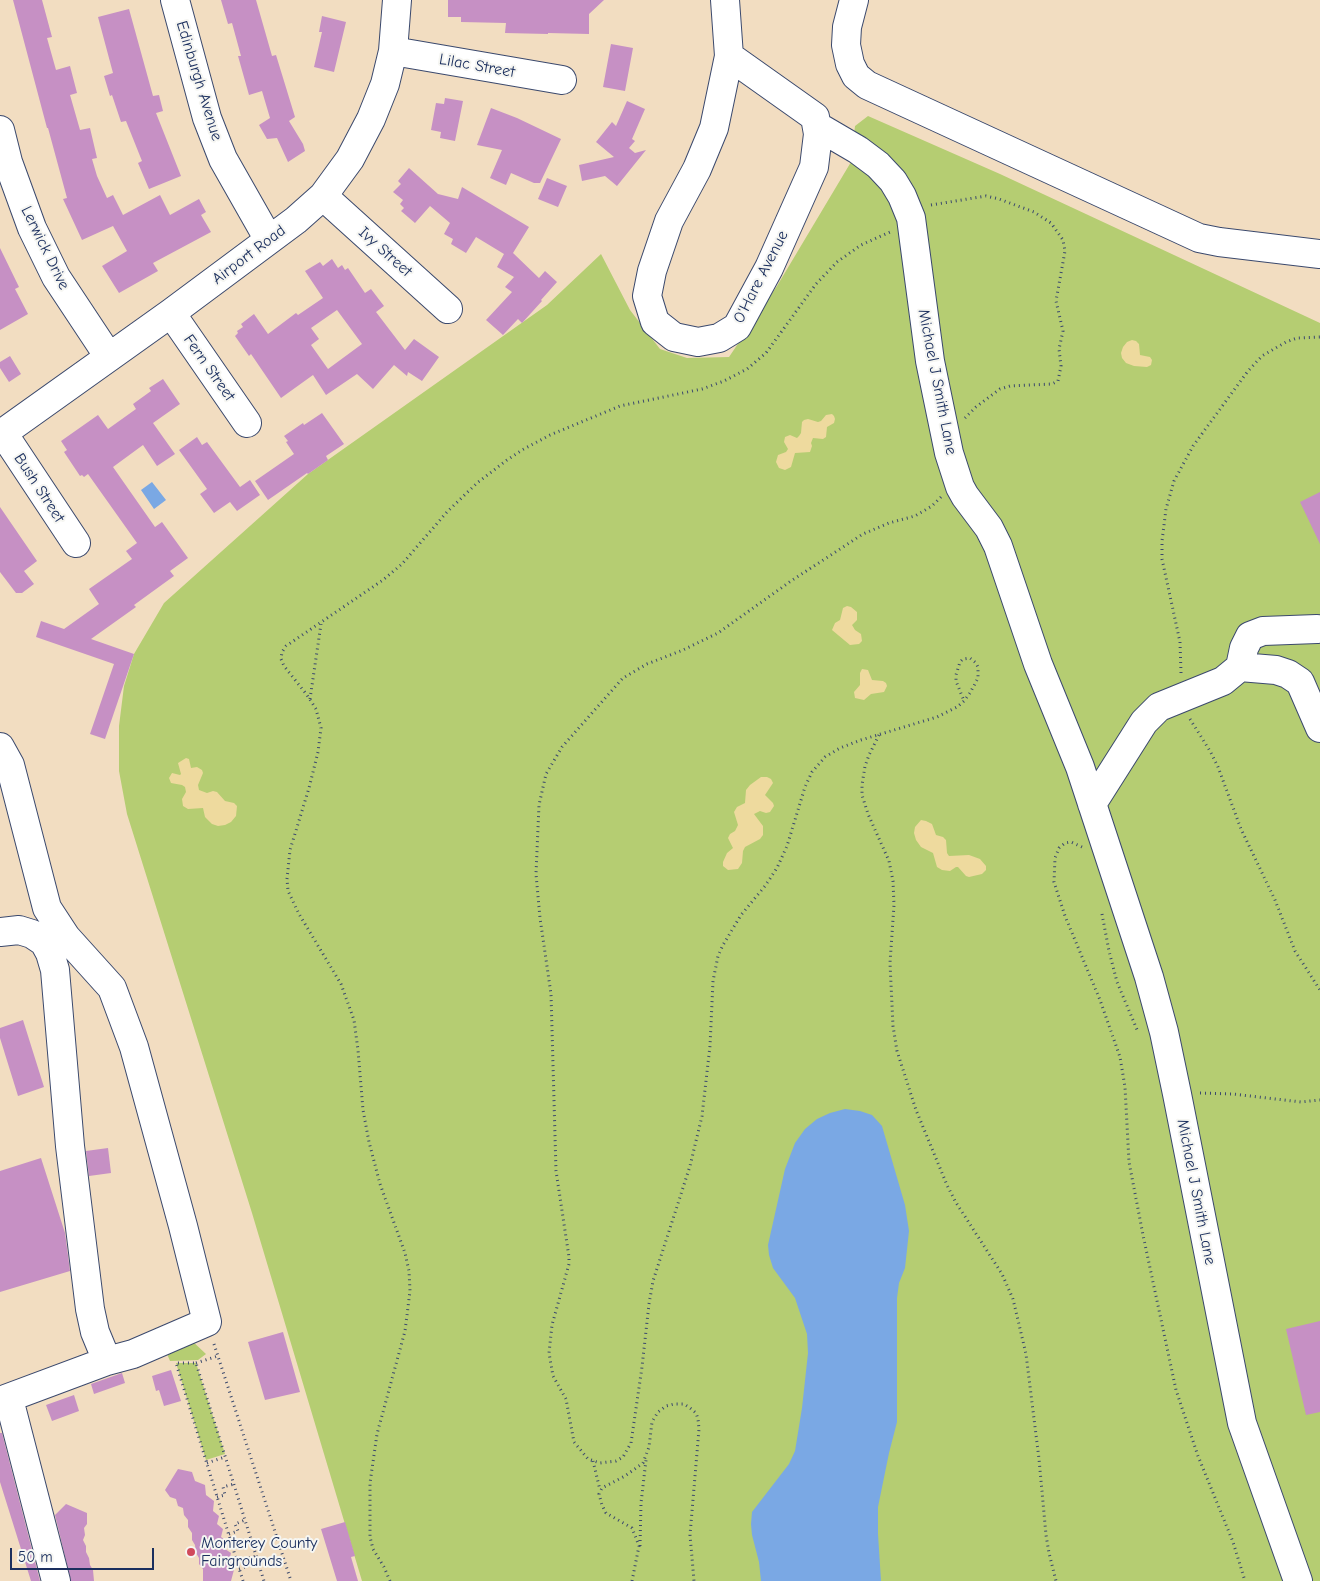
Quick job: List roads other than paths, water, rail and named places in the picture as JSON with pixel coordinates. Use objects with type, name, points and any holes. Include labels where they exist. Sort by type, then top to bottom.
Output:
[{"type":"street","name":"Edinburgh Avenue","points":[[175,0],[207,118],[223,159],[270,240]]},
{"type":"street","name":"Airport Road","points":[[2,434],[270,240],[296,220],[322,196],[350,159],[371,119],[385,84],[393,51],[397,0]]},
{"type":"street","name":"O'Hare Avenue","points":[[725,0],[729,56],[714,128],[697,169],[669,221],[650,280],[647,296],[655,322],[674,337],[698,342],[719,338],[737,327],[769,268],[814,167],[818,134],[817,126]]},
{"type":"street","points":[[854,0],[846,26],[846,45],[850,64],[856,76],[867,85],[1199,238],[1320,254]]},
{"type":"street","name":"Lilac Street","points":[[393,51],[562,80]]},
{"type":"street","points":[[729,56],[815,117],[817,126]]},
{"type":"street","name":"Michael J Smith Lane","points":[[817,126],[858,150],[878,165],[897,188],[911,218],[932,370],[939,408],[956,475],[965,496],[989,528],[998,546],[1038,664],[1080,767],[1149,977],[1164,1032],[1177,1094],[1242,1423],[1298,1581]]},
{"type":"street","name":"Lerwick Drive","points":[[0,130],[8,162],[32,228],[56,277],[109,357]]},
{"type":"street","name":"Ivy Street","points":[[322,196],[448,309]]},
{"type":"street","name":"Fern Street","points":[[171,313],[247,423]]},
{"type":"street","name":"Bush Street","points":[[2,434],[76,543]]},
{"type":"street","points":[[1092,804],[1144,722],[1159,707],[1223,682],[1240,666],[1244,648],[1250,636],[1263,631],[1317,629]]},
{"type":"street","points":[[1240,666],[1276,670],[1288,674],[1300,682],[1320,728]]},
{"type":"street","points":[[0,747],[10,765],[47,908],[66,937],[112,988],[134,1047],[207,1322],[133,1354],[107,1361],[4,1400],[56,1581]]},
{"type":"street","points":[[0,932],[19,930],[32,934],[44,942],[50,953],[55,970],[70,1146],[90,1309],[95,1332],[107,1361]]},
{"type":"water","points":[[152,482],[166,500],[154,509],[141,490]]},
{"type":"water","points":[[845,1109],[872,1115],[882,1126],[905,1205],[909,1231],[905,1268],[899,1283],[897,1298],[897,1422],[878,1507],[881,1581],[761,1581],[759,1562],[752,1535],[752,1512],[789,1464],[795,1451],[808,1353],[807,1334],[795,1298],[773,1268],[768,1245],[785,1169],[795,1143],[805,1129],[817,1119]]},
{"type":"place","name":"Monterey County Fairgrounds","points":[[191,1552]]}]
